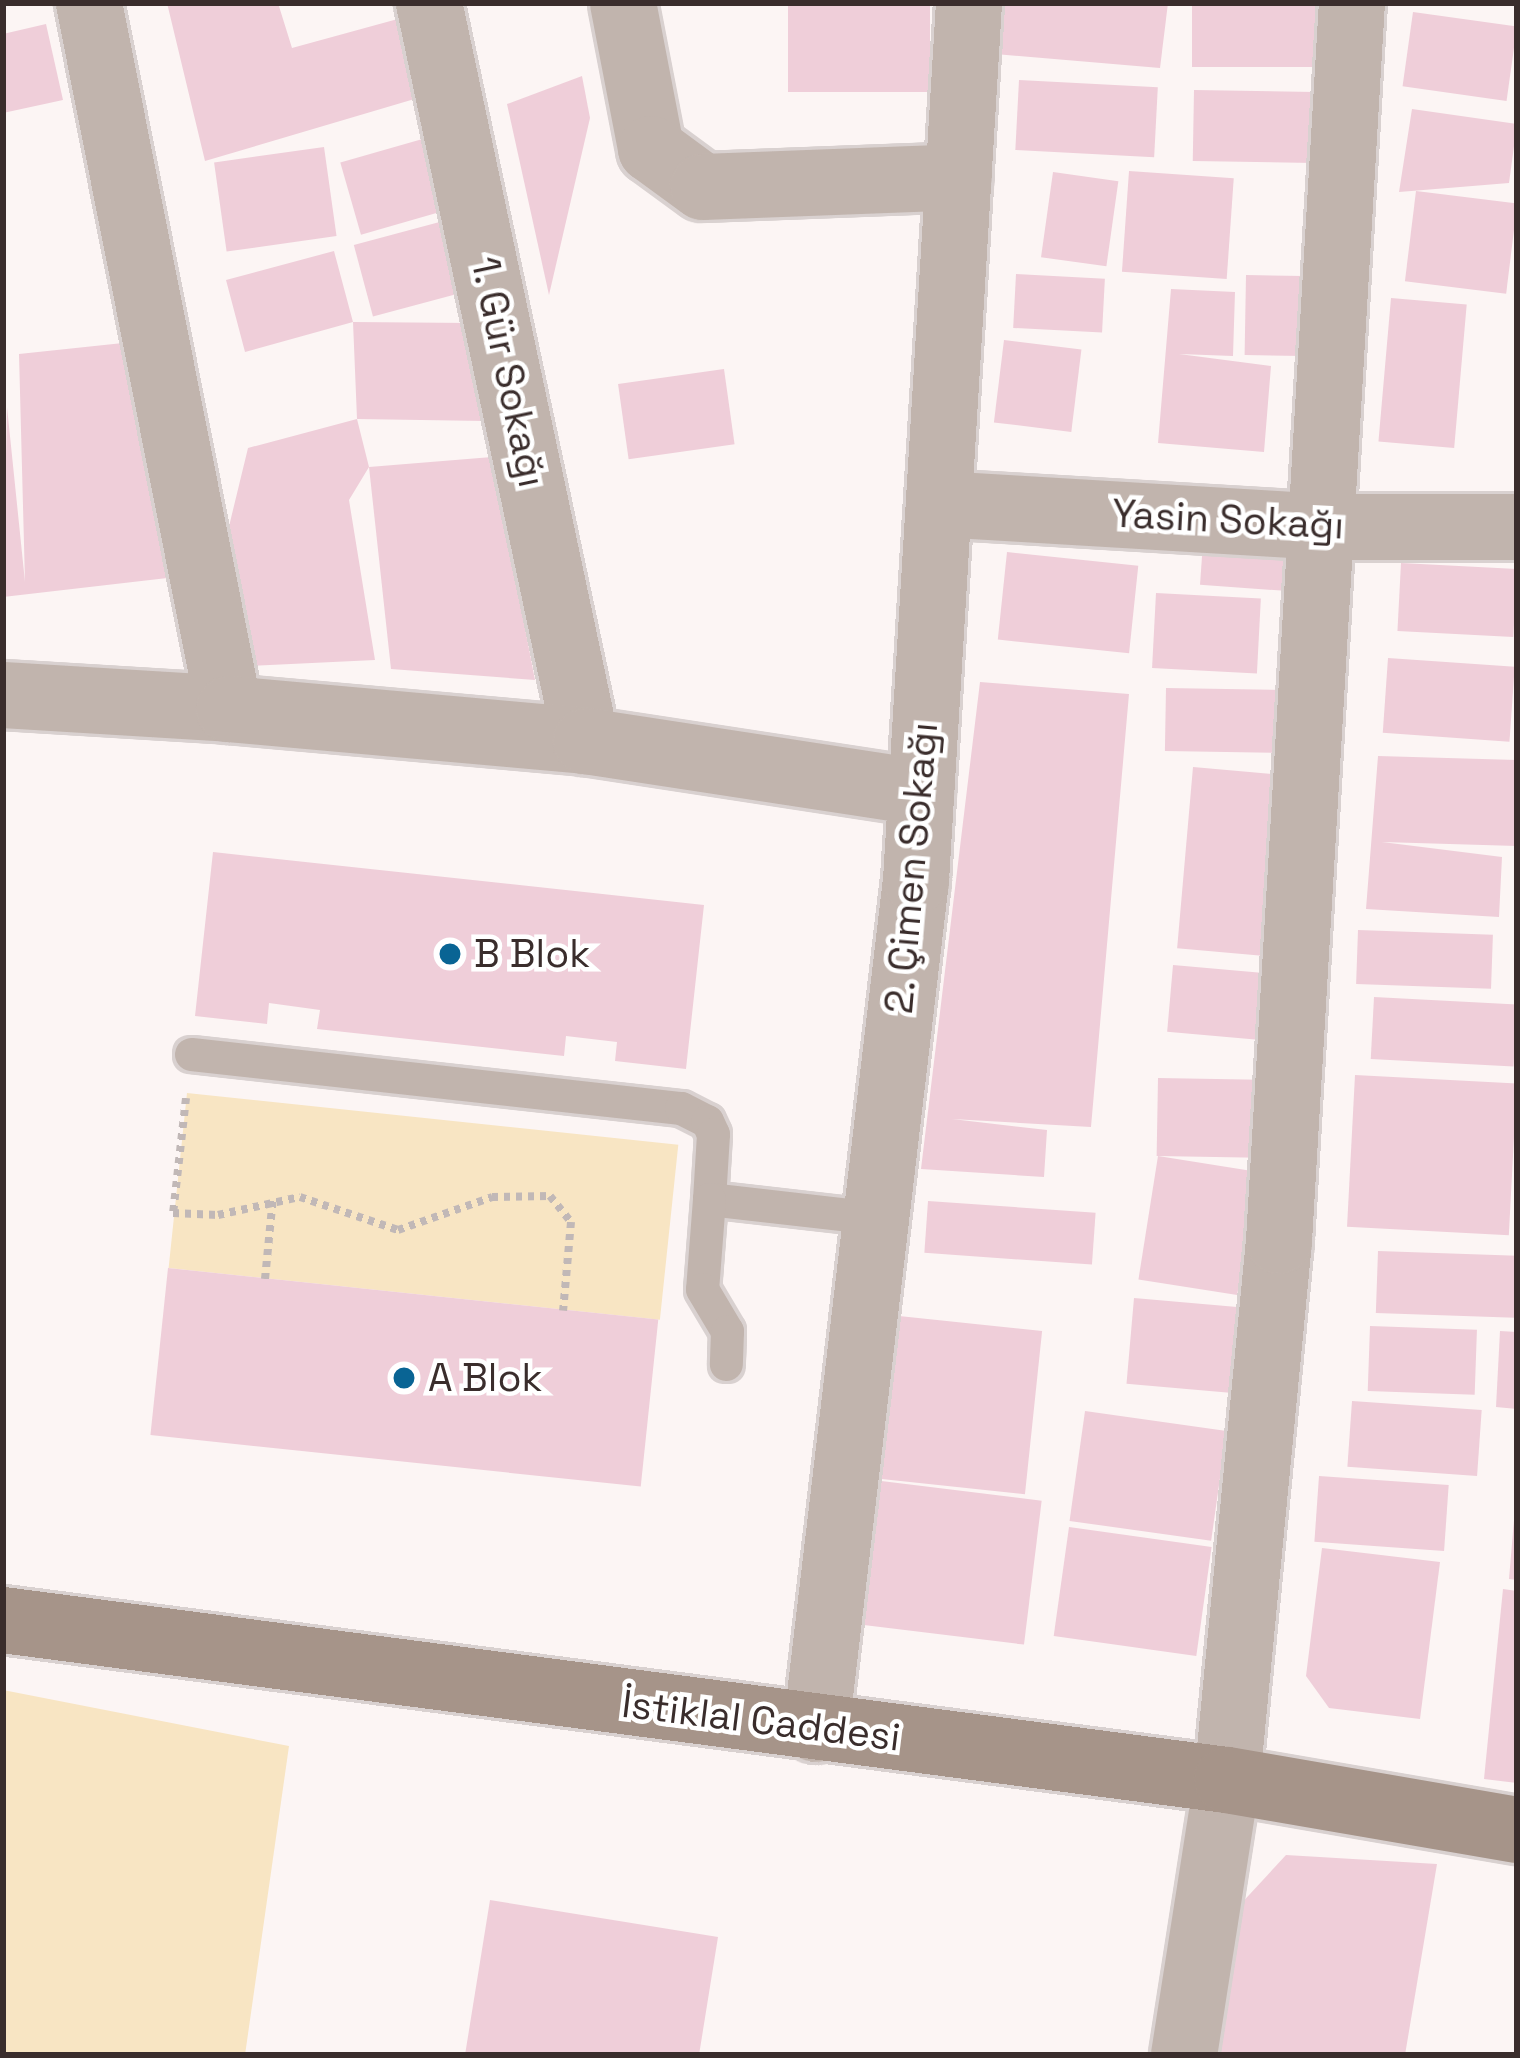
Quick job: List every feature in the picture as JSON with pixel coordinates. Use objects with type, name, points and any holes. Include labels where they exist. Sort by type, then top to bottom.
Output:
[{"type":"street","points":[[88,3],[229,709]]},
{"type":"street","name":"1. Gür Sokağı","points":[[429,3],[586,741]]},
{"type":"street","points":[[623,3],[651,149],[704,188],[958,177]]},
{"type":"street","name":"2. Çimen Sokağı","points":[[816,1729],[922,792],[969,3]]},
{"type":"street","points":[[1184,2055],[1228,1780],[1279,1241],[1352,3]]},
{"type":"street","name":"Yasin Sokağı","points":[[939,504],[1322,527],[1517,527]]},
{"type":"street","points":[[3,694],[586,741],[922,792]]},
{"type":"street","name":"İstiklal Caddesi","points":[[3,1620],[1228,1780],[1517,1830]]},
{"type":"lane","points":[[190,1054],[682,1108],[707,1121],[713,1134],[702,1289],[727,1331],[726,1364]]},
{"type":"lane","points":[[709,1199],[877,1218]]},
{"type":"path","points":[[190,1054],[173,1213],[218,1215],[273,1198],[300,1197],[398,1230],[492,1197],[550,1196],[571,1222],[563,1311]]},
{"type":"path","points":[[265,1279],[273,1198]]},
{"type":"shaded area","points":[[187,1093],[678,1145],[660,1320],[169,1268]]},
{"type":"shaded area","points":[[3,1690],[289,1746],[245,2055],[3,2055]]},
{"type":"building","points":[[167,3],[278,3],[292,48],[405,17],[428,95],[205,161]]},
{"type":"building","points":[[788,3],[930,3],[930,92],[788,92]]},
{"type":"building","points":[[1003,3],[1168,3],[1160,68],[995,54]]},
{"type":"building","points":[[1192,3],[1327,3],[1327,67],[1192,67]]},
{"type":"building","points":[[1413,12],[1517,27],[1507,101],[1403,86]]},
{"type":"building","points":[[46,24],[63,100],[3,113],[3,34]]},
{"type":"building","points":[[582,76],[590,118],[549,295],[507,104]]},
{"type":"building","points":[[1019,80],[1158,87],[1154,157],[1015,150]]},
{"type":"building","points":[[1194,90],[1315,92],[1314,163],[1193,161]]},
{"type":"building","points":[[1412,109],[1517,124],[1509,183],[1399,192]]},
{"type":"building","points":[[447,132],[468,204],[361,235],[340,163]]},
{"type":"building","points":[[324,147],[337,236],[227,252],[214,162]]},
{"type":"building","points":[[1129,171],[1234,178],[1227,279],[1122,272]]},
{"type":"building","points":[[1053,172],[1118,181],[1106,266],[1041,257]]},
{"type":"building","points":[[1416,191],[1517,203],[1506,294],[1405,281]]},
{"type":"building","points":[[462,216],[481,287],[373,316],[354,245]]},
{"type":"building","points":[[334,251],[353,322],[245,352],[226,280]]},
{"type":"building","points":[[1016,274],[1105,279],[1102,333],[1013,328]]},
{"type":"building","points":[[1246,275],[1320,276],[1319,356],[1245,355]]},
{"type":"building","points":[[1171,289],[1235,292],[1233,356],[1179,354],[1271,366],[1264,452],[1158,443]]},
{"type":"building","points":[[1391,298],[1467,305],[1454,448],[1378,441]]},
{"type":"building","points":[[353,322],[471,323],[485,421],[357,419]]},
{"type":"building","points":[[1004,340],[1081,350],[1071,432],[994,422]]},
{"type":"building","points":[[123,343],[176,577],[3,597],[7,407],[25,582],[19,354]]},
{"type":"building","points":[[724,369],[735,444],[629,459],[618,384]]},
{"type":"building","points":[[357,419],[369,467],[349,500],[375,660],[248,666],[224,547],[248,448]]},
{"type":"building","points":[[492,457],[535,680],[391,669],[369,467]]},
{"type":"building","points":[[1204,528],[1311,535],[1307,592],[1200,585]]},
{"type":"building","points":[[1007,552],[1138,566],[1129,653],[998,640]]},
{"type":"building","points":[[1401,563],[1517,569],[1513,637],[1397,631]]},
{"type":"building","points":[[1156,593],[1261,598],[1257,673],[1152,668]]},
{"type":"building","points":[[1388,658],[1515,667],[1509,742],[1383,733]]},
{"type":"building","points":[[980,682],[1129,694],[1091,1127],[952,1119],[1047,1130],[1044,1177],[921,1169]]},
{"type":"building","points":[[1166,688],[1283,690],[1282,753],[1165,751]]},
{"type":"building","points":[[1378,756],[1517,760],[1517,846],[1382,842],[1502,857],[1499,917],[1366,909]]},
{"type":"building","points":[[1193,767],[1281,775],[1265,956],[1177,948]]},
{"type":"building","name":"B Blok","points":[[213,852],[704,905],[686,1069],[615,1061],[617,1042],[566,1036],[564,1056],[317,1029],[320,1010],[269,1003],[267,1024],[195,1016]]},
{"type":"building","points":[[1358,930],[1493,935],[1491,989],[1356,984]]},
{"type":"building","points":[[1173,965],[1264,973],[1258,1040],[1167,1032]]},
{"type":"building","points":[[1374,997],[1517,1004],[1514,1066],[1371,1059]]},
{"type":"building","points":[[1355,1075],[1517,1083],[1509,1235],[1347,1227]]},
{"type":"building","points":[[1158,1078],[1260,1080],[1259,1158],[1157,1156]]},
{"type":"building","points":[[1158,1156],[1257,1172],[1237,1295],[1138,1279]]},
{"type":"building","points":[[928,1201],[1096,1213],[1092,1265],[924,1253]]},
{"type":"building","points":[[1378,1251],[1517,1256],[1515,1318],[1376,1313]]},
{"type":"building","name":"A Blok","points":[[168,1268],[658,1320],[641,1487],[150,1435]]},
{"type":"building","points":[[1134,1298],[1249,1308],[1241,1394],[1127,1384]]},
{"type":"building","points":[[880,1314],[1042,1331],[1025,1494],[863,1477]]},
{"type":"building","points":[[1370,1326],[1477,1330],[1475,1395],[1368,1391]]},
{"type":"building","points":[[1500,1331],[1517,1332],[1517,1409],[1496,1407]]},
{"type":"building","points":[[1352,1401],[1482,1410],[1477,1476],[1347,1467]]},
{"type":"building","points":[[1085,1411],[1227,1431],[1211,1541],[1070,1521]]},
{"type":"building","points":[[1319,1476],[1449,1485],[1444,1551],[1314,1542]]},
{"type":"building","points":[[865,1479],[1042,1501],[1024,1645],[847,1623]]},
{"type":"building","points":[[1517,1520],[1517,1580],[1509,1579]]},
{"type":"building","points":[[1069,1527],[1212,1547],[1196,1656],[1054,1636]]},
{"type":"building","points":[[1322,1548],[1440,1562],[1420,1719],[1329,1708],[1306,1676]]},
{"type":"building","points":[[1503,1589],[1517,1591],[1517,1783],[1484,1779]]},
{"type":"building","points":[[1286,1855],[1437,1864],[1405,2055],[1211,2055],[1237,1908]]},
{"type":"building","points":[[490,1900],[718,1937],[699,2055],[465,2055]]},
{"type":"place","name":"B Blok","points":[[450,954]]},
{"type":"place","name":"A Blok","points":[[404,1378]]}]
